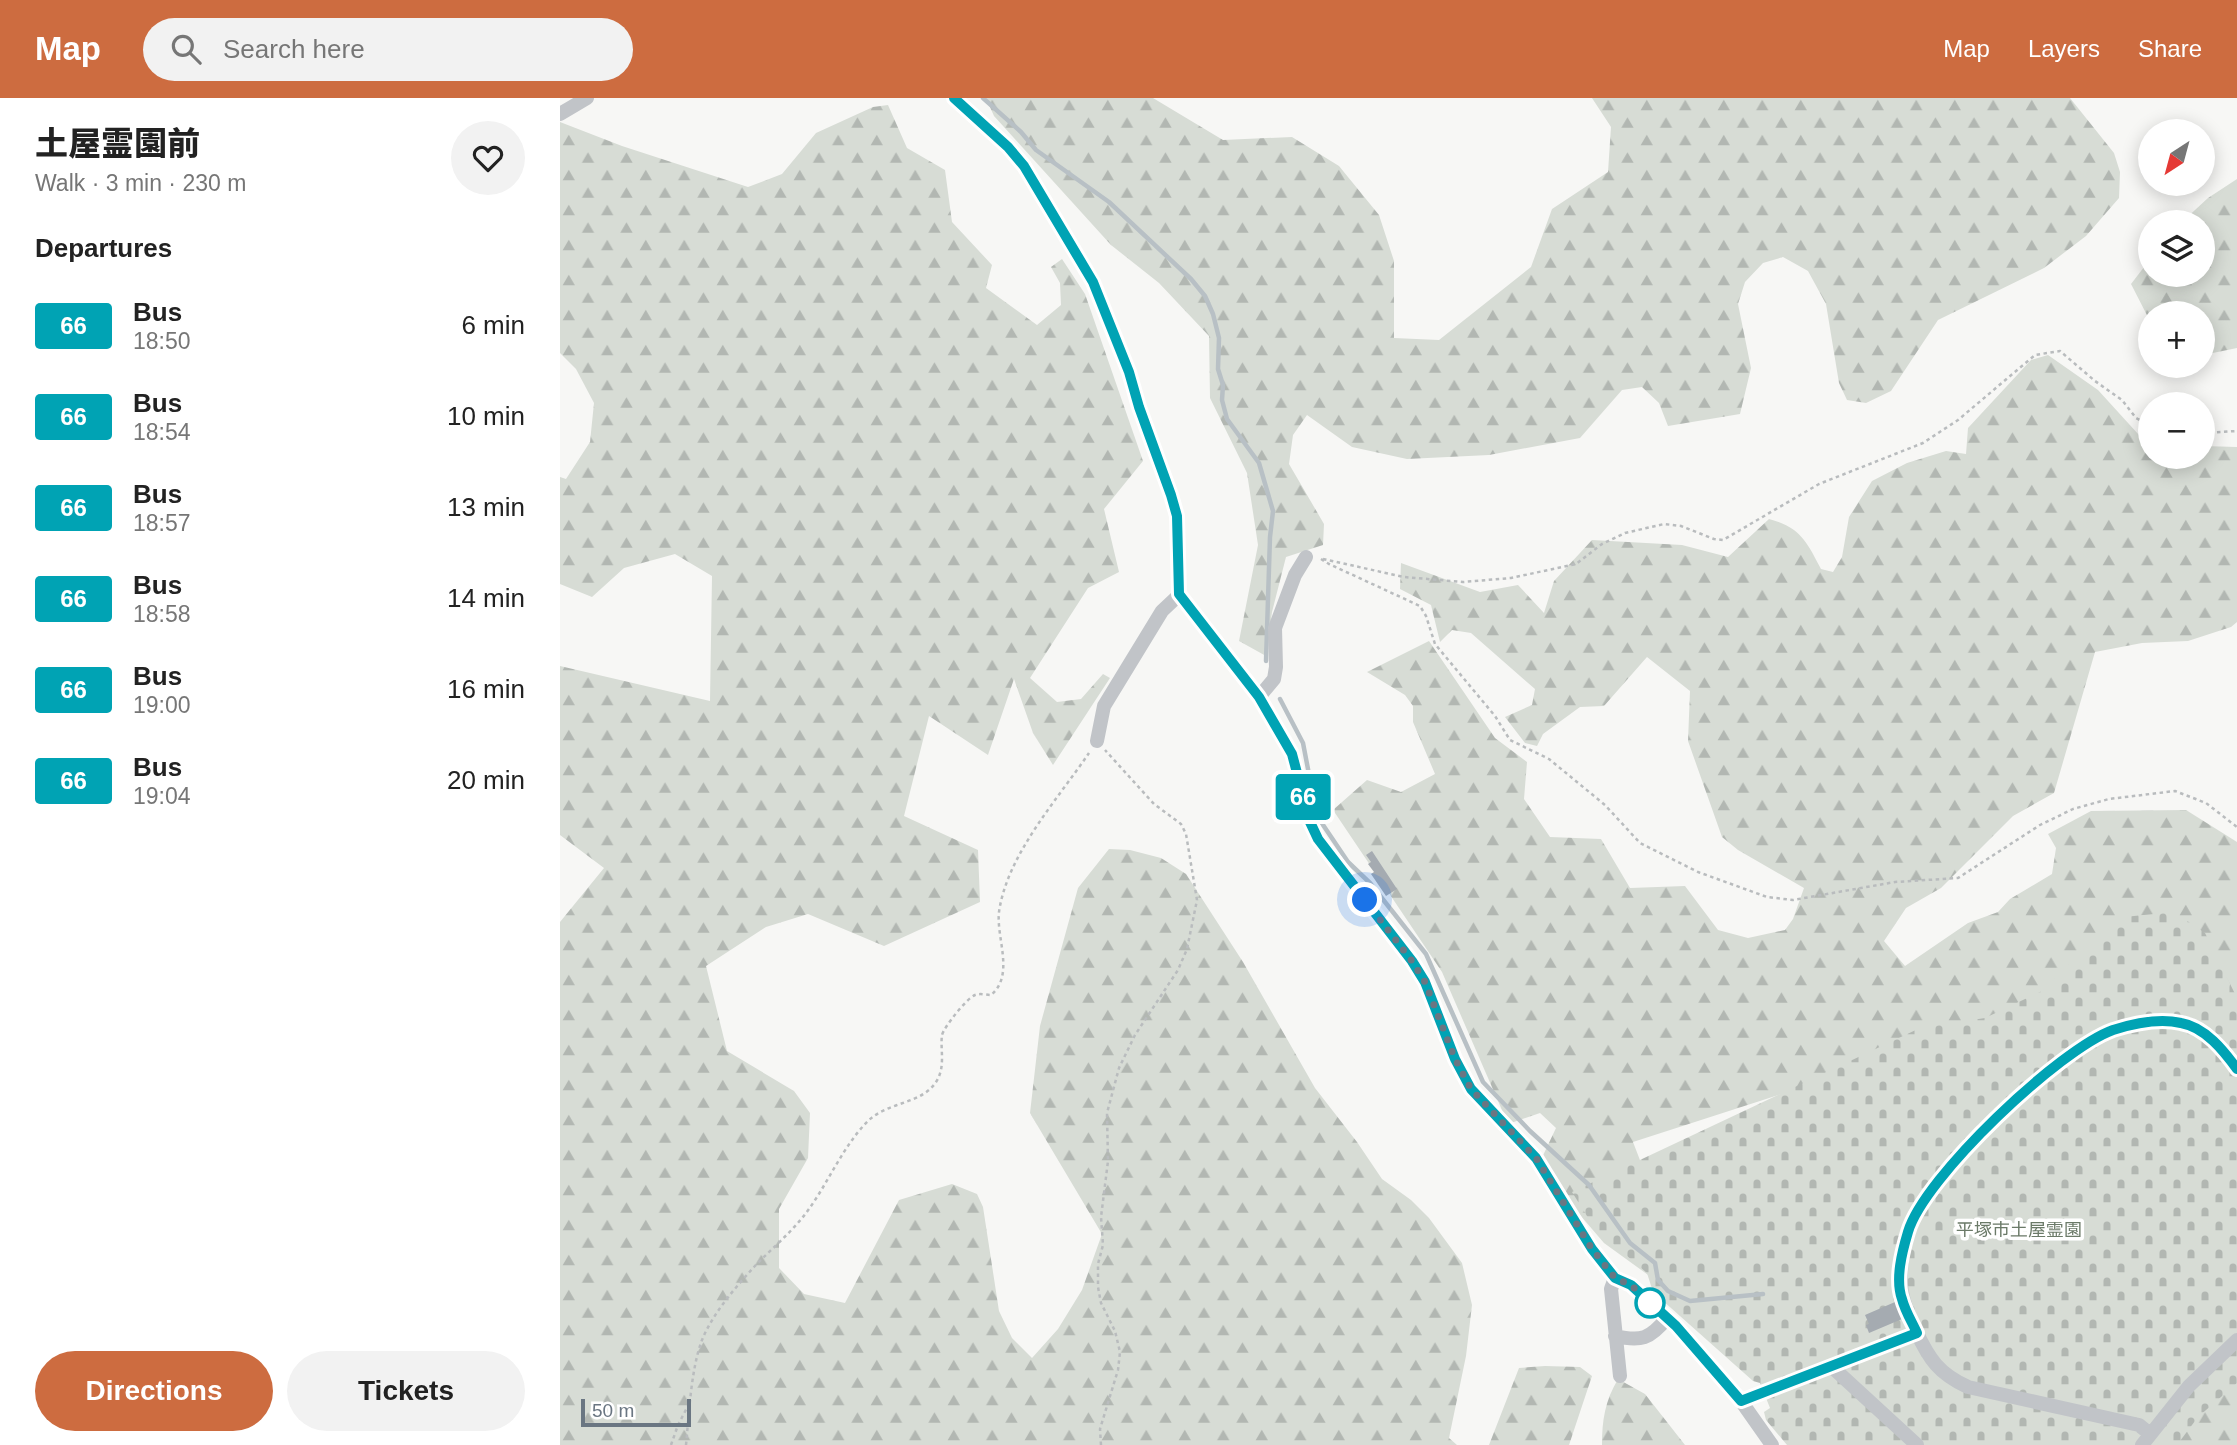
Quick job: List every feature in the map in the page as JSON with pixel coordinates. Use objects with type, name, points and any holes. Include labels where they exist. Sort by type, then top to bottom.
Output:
[{"type":"street","points":[[560,114],[587,98]]},
{"type":"street","points":[[954,98],[1008,147],[1024,166],[1093,282],[1129,372],[1171,495],[1178,527],[1179,594],[1259,697],[1292,754],[1310,822],[1318,839],[1412,961],[1425,982],[1455,1059],[1471,1089],[1536,1158],[1592,1249],[1615,1278],[1631,1285],[1676,1326],[1741,1401],[1772,1445]]},
{"type":"street","points":[[1259,697],[1273,680],[1276,667],[1275,628],[1295,575],[1306,557]]},
{"type":"street","points":[[1097,741],[1104,706],[1162,611],[1179,594]]},
{"type":"street","points":[[2237,1069],[2221,1047],[2190,1025],[2160,1021],[2138,1023],[2111,1031],[2061,1060],[1945,1171],[1908,1229],[1899,1281],[1901,1299],[1917,1333],[1932,1362],[1945,1374],[1968,1387],[2139,1425],[2146,1439],[2189,1386],[2237,1340]]},
{"type":"street","points":[[1615,1278],[1611,1289],[1620,1376]]},
{"type":"street","points":[[1615,1336],[1634,1340],[1647,1337],[1667,1318]]},
{"type":"street","points":[[1741,1401],[1917,1333]]},
{"type":"street","points":[[1831,1366],[1917,1445]]},
{"type":"path","points":[[1306,557],[1348,563],[1366,570],[1404,577],[1463,582],[1511,578],[1576,564],[1602,544],[1625,533],[1664,524],[1681,526],[1723,540],[1819,484],[1923,443],[1958,420],[2035,355],[2060,351],[2122,400],[2138,419]]},
{"type":"path","points":[[2215,432],[2237,431]]},
{"type":"path","points":[[1321,559],[1420,606],[1435,644],[1495,716],[1510,740],[1549,760],[1605,805],[1640,843],[1698,872],[1767,897],[1793,900],[1895,882],[1958,878],[2040,825],[2073,809],[2109,799],[2175,791],[2206,803],[2237,827]]},
{"type":"path","points":[[686,1445],[701,1342],[712,1321],[738,1285],[804,1216],[867,1122],[877,1114],[935,1084],[940,1071],[943,1031],[965,1002],[975,995],[991,995],[995,992],[1002,975],[999,912],[1007,877],[1097,741],[1154,804],[1181,824],[1186,834],[1196,900],[1184,960],[1127,1051],[1119,1068],[1107,1113],[1108,1161],[1101,1217],[1103,1245],[1098,1264],[1098,1287],[1101,1303],[1115,1331],[1120,1352],[1118,1370],[1100,1429],[1101,1445]]},
{"type":"path","points":[[671,1445],[683,1412],[691,1401]]},
{"type":"green space","points":[[986,98],[1153,98],[1223,140],[1292,137],[1339,166],[1379,215],[1394,261],[1394,338],[1439,340],[1531,267],[1552,209],[1608,172],[1611,127],[1592,98],[2070,98],[2114,153],[2120,172],[2119,198],[2086,236],[2044,268],[1938,320],[1891,391],[1866,403],[1847,400],[1839,383],[1826,304],[1808,271],[1783,257],[1763,263],[1745,282],[1738,304],[1751,368],[1740,414],[1668,426],[1659,403],[1642,387],[1622,390],[1580,438],[1489,455],[1407,459],[1352,447],[1307,415],[1293,435],[1289,464],[1324,524],[1323,545],[1286,557],[1272,612],[1266,656],[1239,641],[1258,545],[1247,473],[1210,398],[1209,336],[1159,283],[1111,245],[994,116]]},
{"type":"green space","points":[[888,105],[907,148],[945,170],[952,222],[992,265],[986,288],[1037,325],[1061,305],[1060,283],[1051,267],[1062,259],[1085,294],[1143,461],[1104,509],[1119,572],[1088,588],[1030,678],[1057,702],[1081,699],[1103,674],[1110,678],[1053,765],[1033,733],[1014,679],[988,755],[929,716],[904,816],[978,850],[980,902],[884,946],[808,914],[766,927],[706,966],[727,1051],[794,1091],[810,1113],[808,1158],[779,1209],[779,1268],[804,1294],[845,1303],[899,1200],[952,1184],[977,1194],[983,1207],[999,1311],[1012,1338],[1032,1358],[1058,1329],[1082,1290],[1102,1234],[1030,1113],[1040,1026],[1078,888],[1109,849],[1130,850],[1161,858],[1186,874],[1243,962],[1315,1088],[1382,1179],[1411,1200],[1429,1218],[1462,1263],[1472,1305],[1466,1356],[1449,1438],[1457,1445],[560,1445],[560,922],[604,868],[560,835],[560,666],[710,701],[712,576],[675,554],[624,568],[592,597],[560,584],[560,477],[566,479],[590,442],[594,403],[576,369],[560,353],[560,122],[622,146],[748,187],[782,174],[816,133],[873,107]]},
{"type":"green space","points":[[2237,179],[2237,348],[2215,353],[2215,301],[2140,301],[2131,284],[2138,275],[2138,287],[2215,287],[2215,210],[2195,210],[2208,198],[2216,196],[2216,193]]},
{"type":"green space","points":[[2048,355],[2098,390],[2138,434],[2138,469],[2215,469],[2215,446],[2237,447],[2237,622],[2231,627],[2188,641],[2142,643],[2095,652],[2054,793],[2013,816],[1941,888],[1906,908],[1884,941],[1905,966],[1968,923],[1998,912],[2010,899],[2052,874],[2056,848],[2048,834],[2091,811],[2186,810],[2237,842],[2237,1054],[1788,1092],[1633,1142],[1653,1194],[1724,1330],[1604,1243],[1538,1166],[1556,1128],[1540,1113],[1508,1124],[1442,972],[1333,810],[1367,780],[1401,792],[1435,774],[1413,722],[1413,706],[1405,695],[1367,672],[1429,641],[1495,738],[1527,762],[1524,799],[1550,837],[1601,839],[1630,888],[1685,886],[1718,930],[1748,938],[1785,930],[1793,919],[1804,888],[1738,850],[1722,837],[1688,741],[1690,691],[1647,657],[1604,706],[1580,707],[1543,734],[1537,746],[1525,743],[1505,717],[1532,705],[1535,689],[1471,633],[1452,630],[1440,642],[1431,605],[1400,589],[1401,563],[1480,592],[1518,585],[1544,613],[1554,581],[1592,540],[1682,545],[1728,557],[1769,519],[1795,531],[1807,543],[1821,569],[1833,572],[1842,557],[1849,517],[1872,481],[1907,463],[1946,451],[1966,454],[1968,428],[2031,360]]},
{"type":"green space","name":"平塚市土屋霊園","points":[[2174,912],[2205,933],[2237,998],[2237,1383],[2198,1417],[2177,1445],[1787,1445],[1766,1420],[1764,1412],[1770,1408],[1760,1383],[1753,1381],[1653,1292],[1647,1273],[1612,1243],[1602,1240],[1572,1192],[1920,1028],[1985,1018],[2042,991],[2102,932],[2124,917]]},
{"type":"green space","points":[[2237,1351],[2237,1445],[2163,1445]]},
{"type":"green space","points":[[1580,1367],[1592,1376],[1569,1445],[1489,1445],[1519,1368]]},
{"type":"green space","points":[[1618,1379],[1645,1394],[1685,1445],[1602,1445],[1605,1411]]},
{"type":"building","points":[[1372,851],[1397,889],[1386,896],[1371,874],[1374,872],[1366,855]]},
{"type":"building","points":[[1895,1302],[1902,1319],[1869,1333],[1865,1315]]},
{"type":"waterway","points":[[983,98],[1021,132],[1036,150],[1109,202],[1191,279],[1205,296],[1219,338],[1218,369],[1227,419],[1259,463],[1273,511],[1266,661]]},
{"type":"waterway","points":[[1280,699],[1303,743],[1317,816],[1348,862],[1370,883],[1426,954],[1483,1082],[1530,1131],[1589,1185],[1630,1243],[1655,1263],[1658,1280],[1668,1291],[1690,1301],[1763,1294]]},
{"type":"bus line","name":"66","points":[[954,98],[1008,147],[1024,166],[1093,282],[1129,372],[1177,516],[1179,594],[1259,697],[1292,754],[1310,822],[1318,839],[1412,961],[1425,982],[1455,1059],[1471,1089],[1536,1158],[1592,1249],[1615,1278],[1631,1285],[1676,1326],[1741,1401],[1917,1333],[1901,1299],[1899,1281],[1908,1229],[1945,1171],[2061,1060],[2111,1031],[2138,1023],[2160,1021],[2190,1025],[2221,1047],[2237,1069]]},
{"type":"route","points":[[1365,900],[1425,982],[1455,1059],[1471,1089],[1536,1158],[1592,1249],[1615,1278],[1631,1285],[1650,1303]]}]
